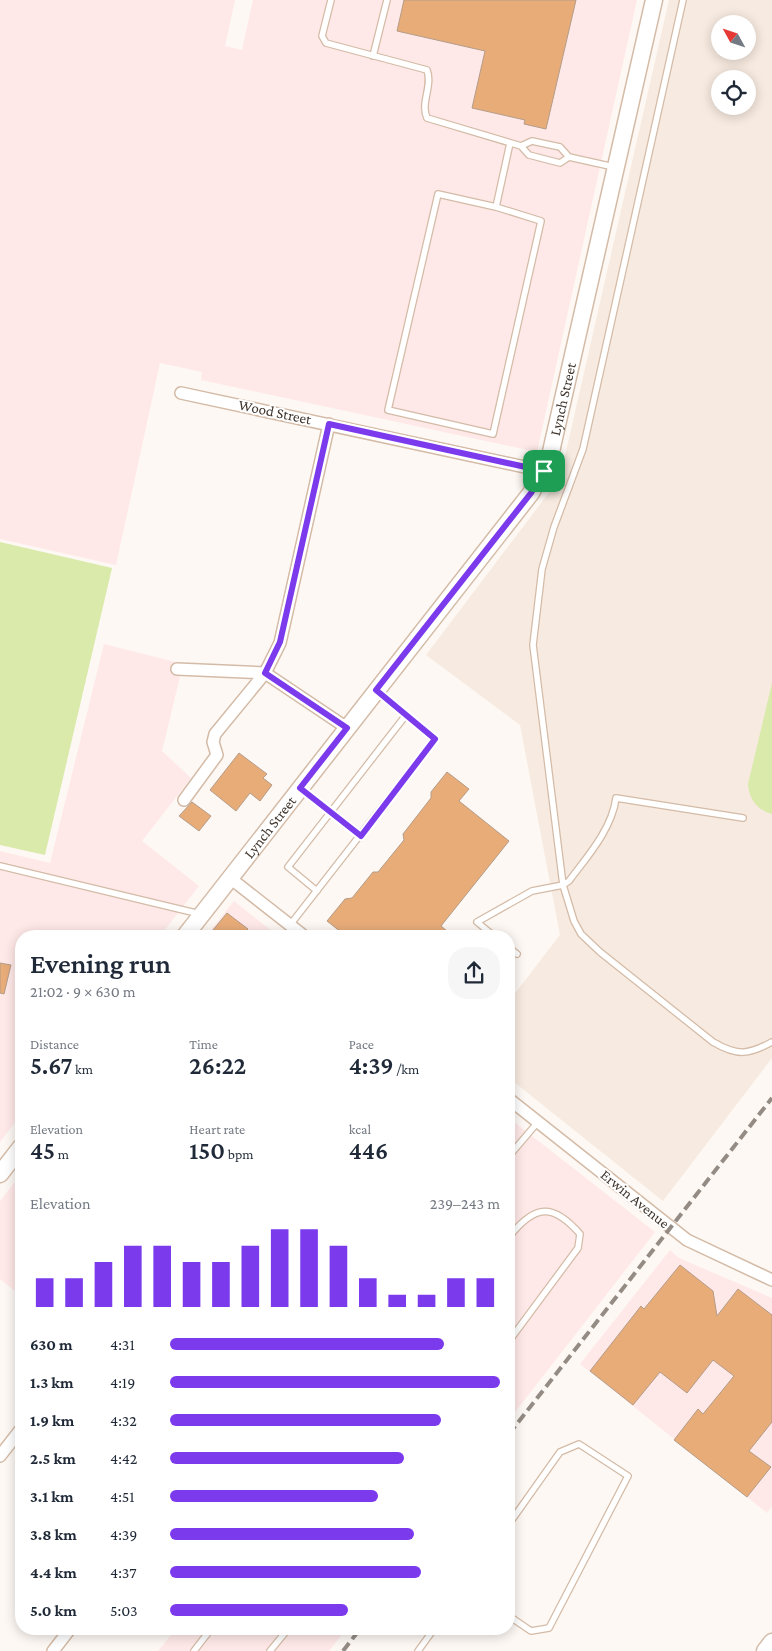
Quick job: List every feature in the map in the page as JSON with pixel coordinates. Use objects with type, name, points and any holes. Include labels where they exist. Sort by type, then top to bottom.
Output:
[{"type":"street","name":"Lynch Street","points":[[190,930],[531,493],[544,471],[550,456],[654,0]]},
{"type":"street","name":"Wood Street","points":[[181,392],[544,471]]},
{"type":"street","points":[[184,800],[217,756],[214,742],[215,734],[265,673],[280,642],[329,424]]},
{"type":"street","points":[[177,669],[265,673],[347,728]]},
{"type":"street","points":[[230,878],[296,930]]},
{"type":"street","name":"Erwin Avenue","points":[[515,1104],[687,1240],[772,1280]]},
{"type":"street","points":[[1,1170],[15,1154]]},
{"type":"street","points":[[0,1456],[15,1437]]},
{"type":"street","points":[[53,1651],[65,1635]]},
{"type":"street","points":[[765,1651],[772,1642]]},
{"type":"lane","points":[[330,0],[322,36],[326,43],[428,70],[430,77],[424,111],[427,118],[521,146],[530,155],[560,163],[568,157]]},
{"type":"lane","points":[[373,56],[386,0]]},
{"type":"lane","points":[[683,0],[583,449],[554,527],[542,569],[533,646],[563,885],[574,921],[581,934],[600,952],[713,1042],[727,1050],[746,1053],[772,1042]]},
{"type":"lane","points":[[521,146],[532,141],[560,147],[568,157],[616,167]]},
{"type":"lane","points":[[496,207],[510,143]]},
{"type":"lane","points":[[438,194],[496,207],[541,221],[493,434],[388,410],[438,194]]},
{"type":"lane","points":[[290,925],[435,739],[376,690]]},
{"type":"lane","points":[[317,891],[288,866],[406,715]]},
{"type":"lane","points":[[300,788],[361,836]]},
{"type":"lane","points":[[487,930],[477,922],[532,891],[569,882],[611,818],[616,798],[743,818]]},
{"type":"lane","points":[[0,866],[202,914]]},
{"type":"lane","points":[[515,1149],[538,1122]]},
{"type":"lane","points":[[515,1229],[536,1212],[552,1212],[566,1218],[580,1234],[578,1248],[515,1333]]},
{"type":"lane","points":[[515,1516],[560,1452],[579,1444],[628,1476],[549,1628],[531,1631],[515,1620]]},
{"type":"lane","points":[[194,1651],[206,1635]]},
{"type":"lane","points":[[270,1651],[283,1635]]},
{"type":"lane","points":[[418,1651],[430,1635]]},
{"type":"shaded area","points":[[0,0],[235,0],[225,46],[242,50],[253,0],[637,0],[537,452],[201,380],[202,372],[160,363],[116,565],[0,539]]},
{"type":"shaded area","points":[[669,0],[772,0],[772,1058],[663,1201],[515,1083],[515,993],[560,935],[520,725],[426,655],[560,478]]},
{"type":"shaded area","points":[[104,644],[183,664],[162,751],[191,778],[142,841],[199,886],[165,930],[15,930],[15,1123],[0,1142],[0,851],[50,863]]},
{"type":"shaded area","points":[[234,901],[270,930],[211,930]]},
{"type":"shaded area","points":[[515,1123],[655,1232],[515,1412]]},
{"type":"shaded area","points":[[15,1182],[15,1291],[0,1279],[0,1201]]},
{"type":"shaded area","points":[[670,1250],[679,1258],[772,1298],[772,1506],[767,1513],[580,1364]]},
{"type":"shaded area","points":[[171,1635],[341,1635],[329,1651],[158,1651]]},
{"type":"green space","points":[[0,542],[112,568],[45,855],[0,845]]},
{"type":"green space","points":[[772,683],[772,814],[758,807],[752,799],[748,784]]},
{"type":"building","points":[[404,0],[576,0],[546,129],[524,124],[525,120],[472,108],[485,51],[397,31]]},
{"type":"building","points":[[239,753],[267,774],[263,778],[272,785],[260,801],[250,793],[236,811],[210,790]]},
{"type":"building","points":[[447,772],[469,789],[459,801],[509,841],[441,926],[446,930],[338,930],[327,921],[345,899],[352,898],[373,872],[378,872],[404,840],[403,834],[431,798],[431,792]]},
{"type":"building","points":[[192,802],[211,816],[199,831],[179,816]]},
{"type":"building","points":[[227,913],[248,929],[247,930],[213,930]]},
{"type":"building","points":[[0,963],[11,965],[4,994],[0,993]]},
{"type":"building","points":[[680,1265],[713,1291],[717,1316],[738,1289],[772,1315],[772,1422],[749,1451],[771,1467],[747,1497],[674,1440],[698,1409],[703,1414],[734,1376],[713,1360],[687,1393],[660,1372],[633,1405],[590,1371],[641,1306],[644,1309]]},
{"type":"railway","points":[[515,1426],[772,1098]]},
{"type":"railway","points":[[343,1651],[355,1635]]},
{"type":"route","points":[[329,424],[544,471],[531,493],[376,690],[435,739],[361,836],[300,788],[347,728],[265,673],[280,642],[329,424]]}]
